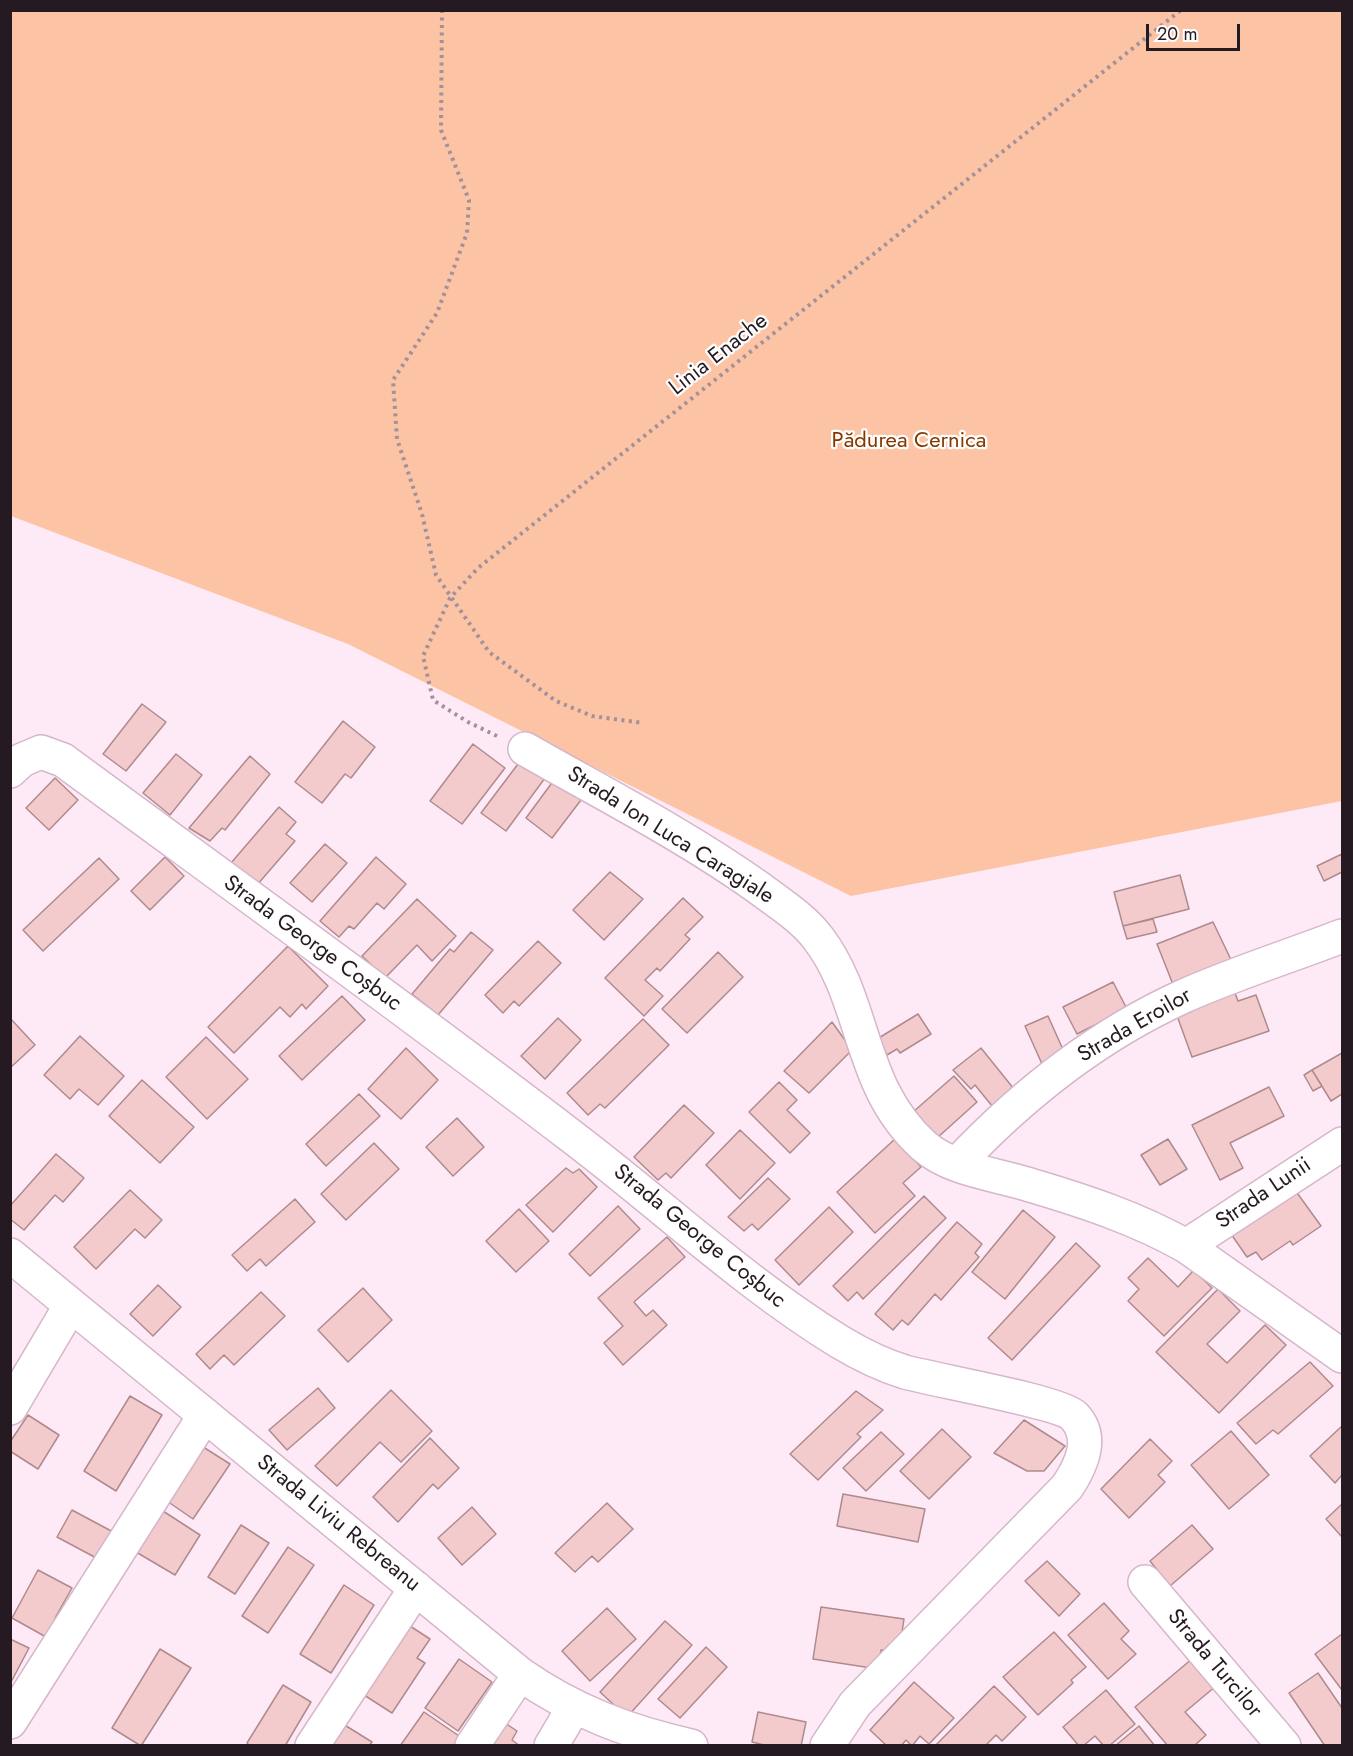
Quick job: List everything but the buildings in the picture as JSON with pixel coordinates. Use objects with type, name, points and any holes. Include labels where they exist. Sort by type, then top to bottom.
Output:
[{"type":"street","name":"Strada Ion Luca Caragiale","points":[[525,748],[729,867],[801,921],[818,937],[840,976],[879,1084],[890,1106],[902,1123],[925,1147],[957,1164],[1090,1203],[1132,1218],[1186,1246],[1338,1348]]},
{"type":"street","name":"Strada George Coșbuc","points":[[10,771],[22,760],[41,752],[63,760],[573,1137],[798,1316],[858,1353],[901,1371],[1049,1404],[1072,1414],[1081,1426],[1084,1442],[1082,1463],[1067,1487],[855,1704],[827,1746]]},
{"type":"street","name":"Strada Eroilor","points":[[957,1164],[1035,1090],[1135,1022],[1182,997],[1230,977],[1342,936]]},
{"type":"street","name":"Strada Lunii","points":[[1186,1246],[1342,1144]]},
{"type":"street","name":"Strada Liviu Rebreanu","points":[[10,1256],[520,1674],[574,1707],[611,1725],[691,1746]]},
{"type":"street","points":[[10,1408],[71,1305]]},
{"type":"street","points":[[10,1722],[205,1415]]},
{"type":"street","name":"Strada Turcilor","points":[[1145,1582],[1284,1746]]},
{"type":"street","points":[[312,1746],[416,1587]]},
{"type":"street","points":[[472,1746],[520,1674]]},
{"type":"street","points":[[551,1746],[574,1707]]},
{"type":"path","points":[[442,10],[441,130],[469,200],[467,233],[437,313],[393,380],[397,439],[422,514],[436,575],[489,652],[556,701],[592,716],[643,723]]},
{"type":"path","name":"Linia Enache","points":[[525,748],[468,722],[433,699],[423,656],[450,598],[478,568],[1181,10]]},
{"type":"green space","name":"Pădurea Cernica","points":[[10,11],[1342,11],[1342,801],[851,896],[348,644],[11,516]]}]
